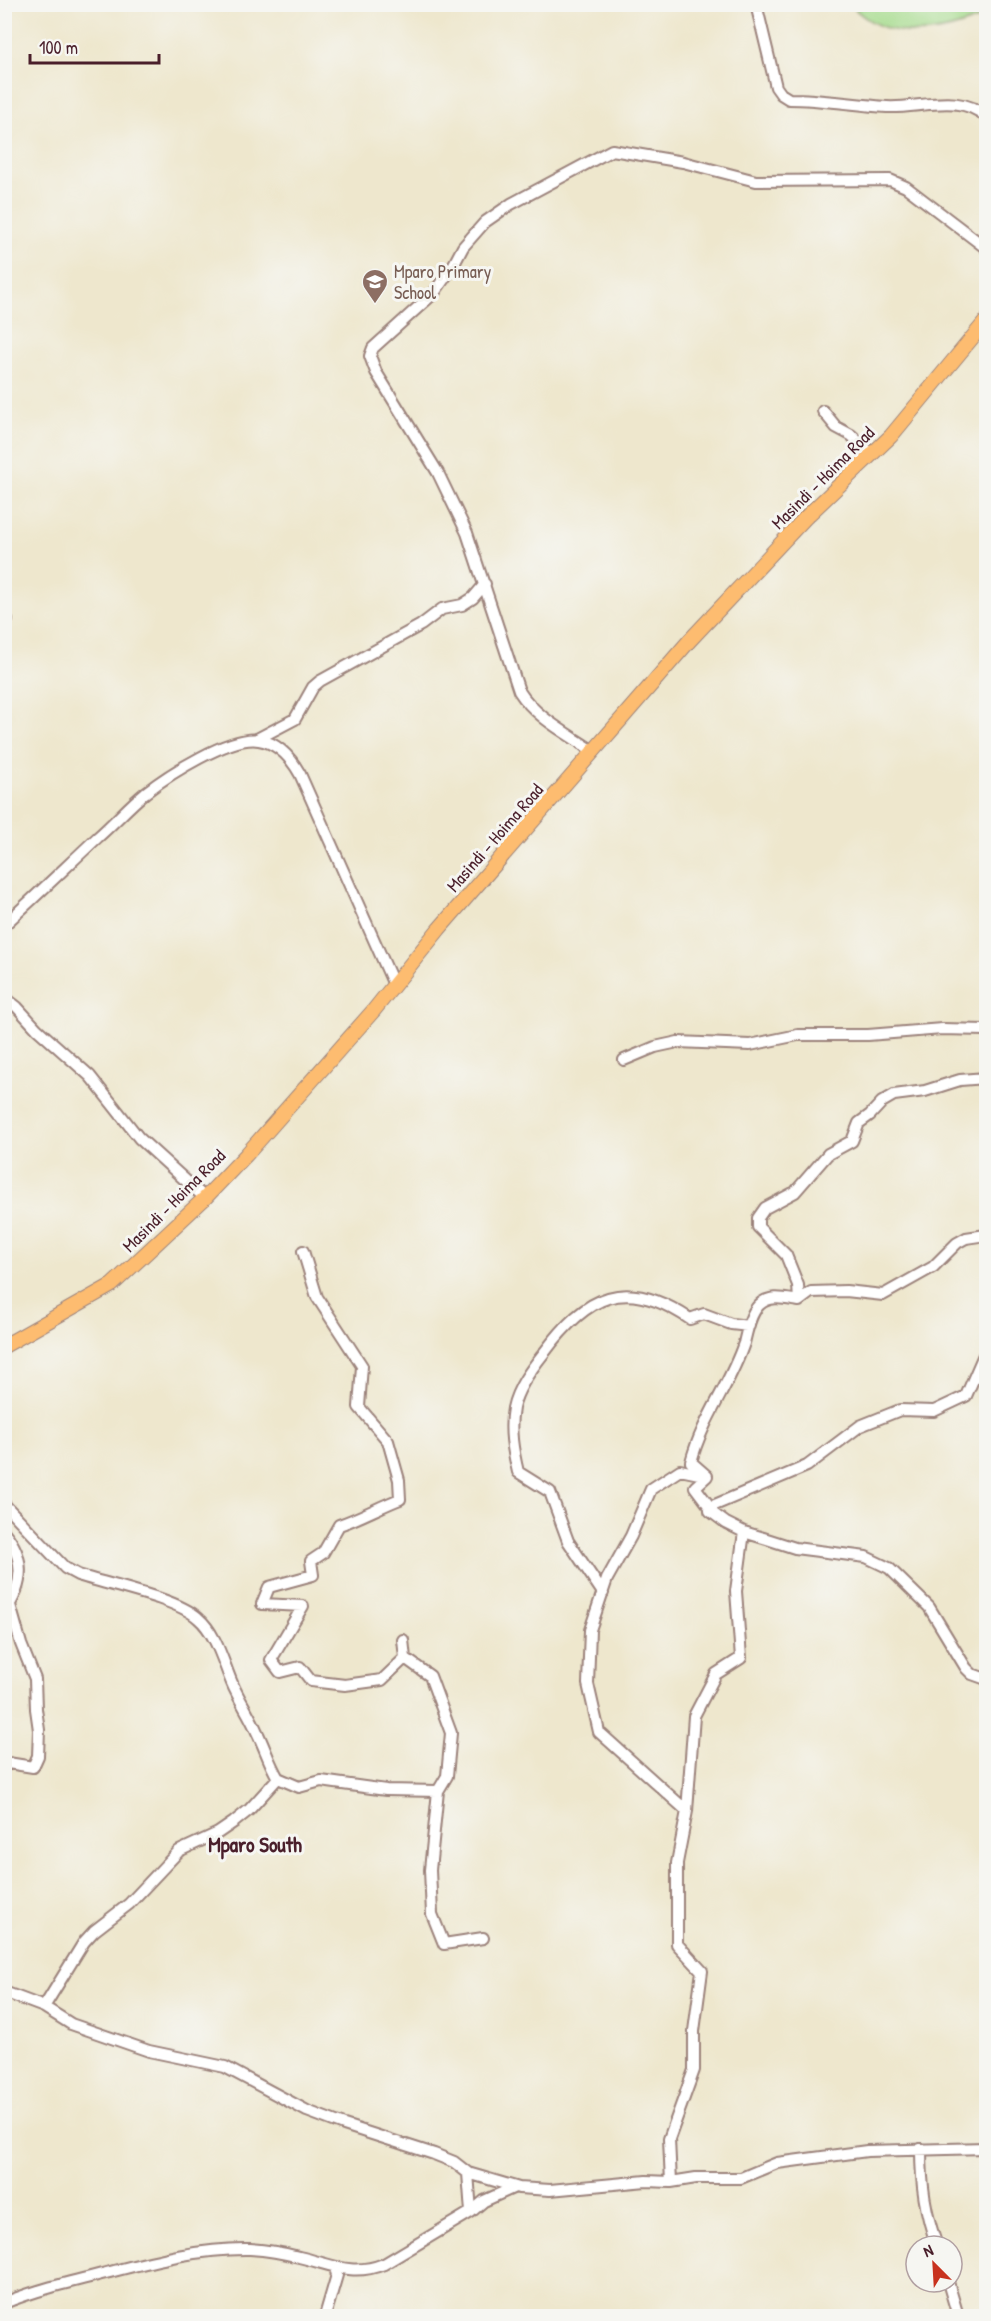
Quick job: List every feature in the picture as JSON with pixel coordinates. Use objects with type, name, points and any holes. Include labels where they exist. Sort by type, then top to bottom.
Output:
[{"type":"main road","name":"Masindi - Hoima Road","points":[[4,1346],[112,1285],[205,1198],[253,1147],[394,985],[439,929],[690,640],[805,518],[891,436],[987,321]]},
{"type":"street","points":[[756,4],[776,87],[789,99],[891,107],[959,105],[970,107],[987,117]]},
{"type":"street","points":[[593,751],[538,714],[527,704],[519,691],[467,533],[438,473],[375,372],[370,356],[373,348],[434,293],[463,247],[486,222],[497,213],[612,150],[683,162],[756,181],[890,180],[906,187],[987,248]]},
{"type":"street","points":[[823,411],[836,427],[850,435],[872,454]]},
{"type":"street","points":[[4,925],[146,793],[206,755],[236,742],[257,739],[295,718],[308,694],[320,681],[421,625],[440,610],[462,605],[473,598],[484,584]]},
{"type":"street","points":[[257,739],[268,742],[279,749],[290,758],[300,774],[394,985]]},
{"type":"street","points":[[4,997],[90,1076],[139,1138],[205,1198]]},
{"type":"street","points":[[624,1060],[655,1047],[678,1042],[750,1045],[798,1035],[867,1035],[942,1029],[987,1030]]},
{"type":"street","points":[[800,1301],[798,1284],[786,1255],[758,1227],[758,1218],[765,1208],[795,1192],[828,1154],[852,1141],[859,1123],[887,1098],[925,1091],[960,1080],[987,1078]]},
{"type":"street","points":[[707,1476],[691,1462],[696,1442],[737,1362],[753,1313],[765,1301],[777,1298],[800,1301],[811,1292],[846,1291],[883,1295],[933,1267],[957,1243],[966,1238],[987,1235]]},
{"type":"street","points":[[303,1251],[317,1297],[362,1366],[359,1407],[388,1441],[399,1480],[400,1499],[339,1525],[323,1552],[312,1561],[313,1575],[269,1587],[262,1604],[303,1606],[271,1660],[280,1672],[300,1667],[310,1681],[345,1685],[382,1680],[405,1658]]},
{"type":"street","points":[[603,1593],[568,1541],[550,1492],[518,1472],[511,1442],[513,1407],[529,1372],[561,1330],[587,1306],[615,1295],[650,1298],[670,1305],[690,1319],[704,1314],[731,1324],[749,1326]]},
{"type":"street","points":[[710,1507],[807,1466],[860,1426],[900,1410],[934,1411],[966,1396],[983,1357],[987,1357]]},
{"type":"street","points":[[687,1811],[599,1732],[588,1684],[590,1630],[607,1579],[631,1536],[651,1489],[680,1470],[707,1476]]},
{"type":"street","points":[[707,1476],[695,1487],[710,1507],[710,1511],[726,1523],[744,1532],[795,1548],[866,1557],[889,1568],[929,1607],[966,1668],[972,1674],[987,1679]]},
{"type":"street","points":[[4,1504],[65,1568],[88,1579],[175,1605],[198,1617],[212,1637],[235,1690],[257,1732],[268,1761],[278,1778],[299,1787],[321,1781],[386,1790],[438,1791]]},
{"type":"street","points":[[4,1532],[15,1545],[20,1557],[18,1580],[7,1609],[35,1679],[39,1730],[38,1756],[33,1767],[8,1763],[4,1767]]},
{"type":"street","points":[[671,2182],[669,2139],[694,2070],[694,2031],[702,1971],[677,1944],[677,1863],[687,1811],[694,1716],[716,1674],[741,1658],[736,1591],[744,1532]]},
{"type":"street","points":[[403,1640],[405,1658],[430,1677],[451,1733],[447,1776],[438,1791],[430,1870],[432,1914],[444,1944],[483,1938]]},
{"type":"street","points":[[44,2007],[84,1942],[94,1931],[129,1904],[178,1851],[218,1833],[234,1822],[249,1810],[278,1778]]},
{"type":"street","points":[[4,1992],[44,2007],[71,2024],[149,2051],[225,2067],[307,2111],[344,2126],[434,2154],[454,2162],[468,2173],[515,2187],[550,2190],[646,2181],[741,2178],[777,2163],[867,2151],[987,2148]]},
{"type":"street","points":[[921,2149],[926,2216],[933,2234]]},
{"type":"street","points":[[468,2173],[471,2212]]},
{"type":"street","points":[[4,2302],[64,2282],[206,2251],[252,2249],[298,2256],[335,2268],[357,2271],[370,2269],[384,2264],[471,2212],[484,2201],[515,2187]]},
{"type":"street","points":[[325,2316],[337,2276],[335,2268]]},
{"type":"street","points":[[952,2294],[958,2316]]},
{"type":"green space","points":[[851,5],[986,5],[986,15],[952,28],[916,32],[898,31],[881,26],[865,17]]},
{"type":"place","name":"Mparo Primary School","points":[[375,305]]},
{"type":"district","name":"Mparo South","points":[[255,1845]]}]
